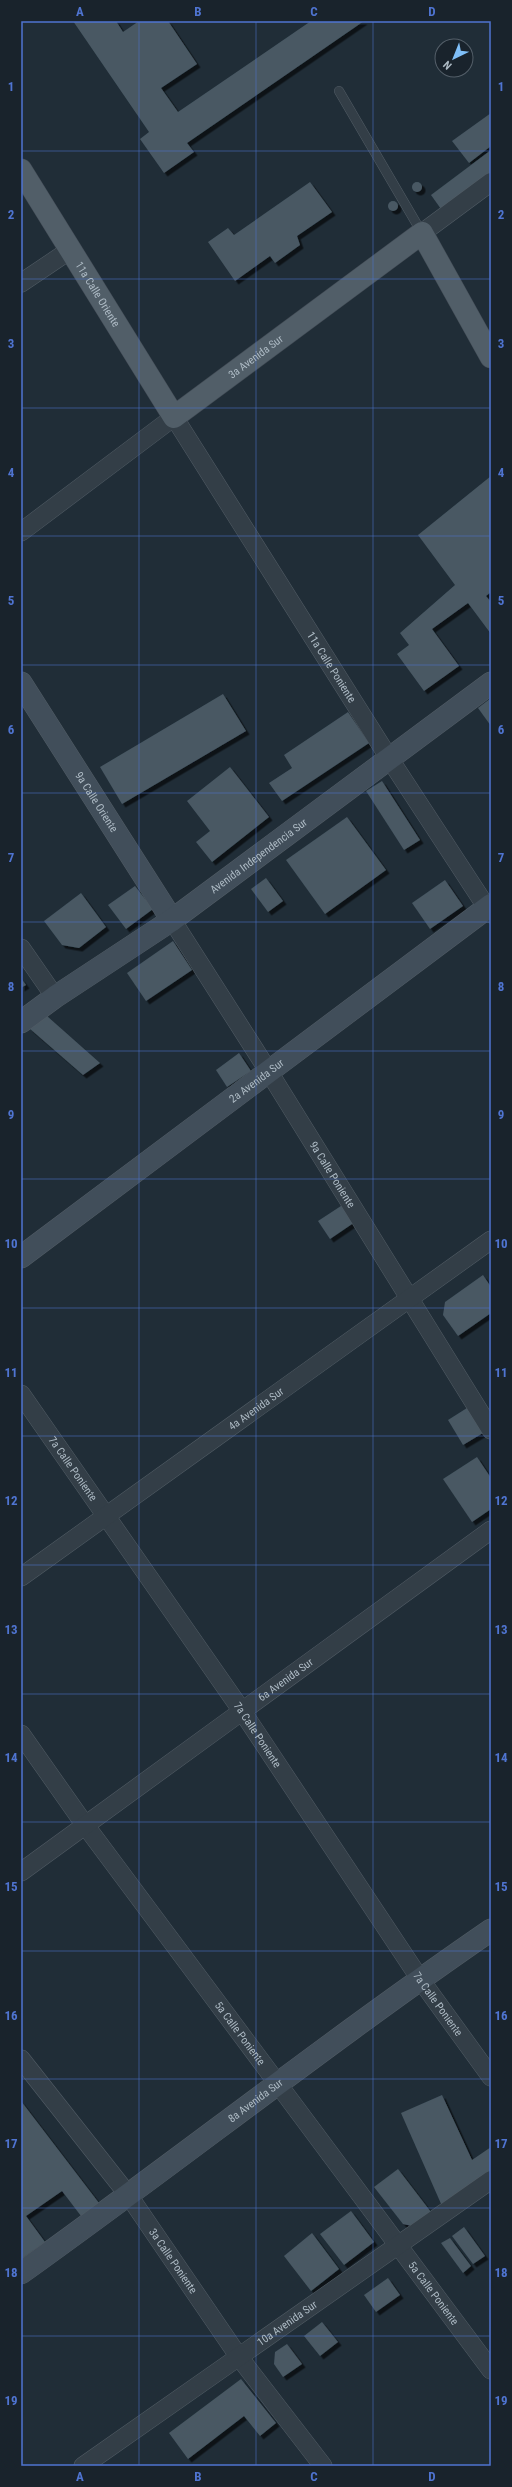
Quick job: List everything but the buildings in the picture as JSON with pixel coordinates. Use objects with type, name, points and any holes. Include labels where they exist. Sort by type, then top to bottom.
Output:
[{"type":"main road","name":"11a Calle Oriente","points":[[21,170],[174,418]]},
{"type":"main road","points":[[422,233],[491,357]]},
{"type":"main road","name":"3a Avenida Sur","points":[[174,418],[422,233]]},
{"type":"main road","name":"9a Calle Oriente","points":[[21,683],[172,920]]},
{"type":"main road","name":"Avenida Independencia Sur","points":[[21,1022],[55,997],[172,920],[491,683]]},
{"type":"main road","name":"2a Avenida Sur","points":[[21,1257],[490,909]]},
{"type":"main road","name":"8a Avenida Sur","points":[[21,2273],[129,2196],[278,2082],[420,1978],[491,1930]]},
{"type":"street","name":"3a Avenida Sur","points":[[422,233],[491,182]]},
{"type":"street","points":[[21,283],[70,250]]},
{"type":"street","name":"3a Avenida Sur","points":[[21,532],[174,418]]},
{"type":"street","name":"11a Calle Poniente","points":[[174,418],[389,758],[490,909]]},
{"type":"street","name":"9a Calle Poniente","points":[[172,920],[269,1072],[491,1430]]},
{"type":"street","points":[[21,948],[55,997]]},
{"type":"street","name":"4a Avenida Sur","points":[[21,1577],[491,1240]]},
{"type":"street","name":"7a Calle Poniente","points":[[21,1394],[242,1712],[420,1978],[491,2077]]},
{"type":"street","name":"6a Avenida Sur","points":[[21,1872],[491,1530]]},
{"type":"street","name":"5a Calle Poniente","points":[[21,1734],[85,1825],[278,2082],[491,2370]]},
{"type":"street","name":"3a Calle Poniente","points":[[21,2058],[129,2196],[239,2357],[323,2466]]},
{"type":"street","name":"10a Avenida Sur","points":[[83,2466],[491,2180]]},
{"type":"lane","points":[[339,91],[422,233]]}]
